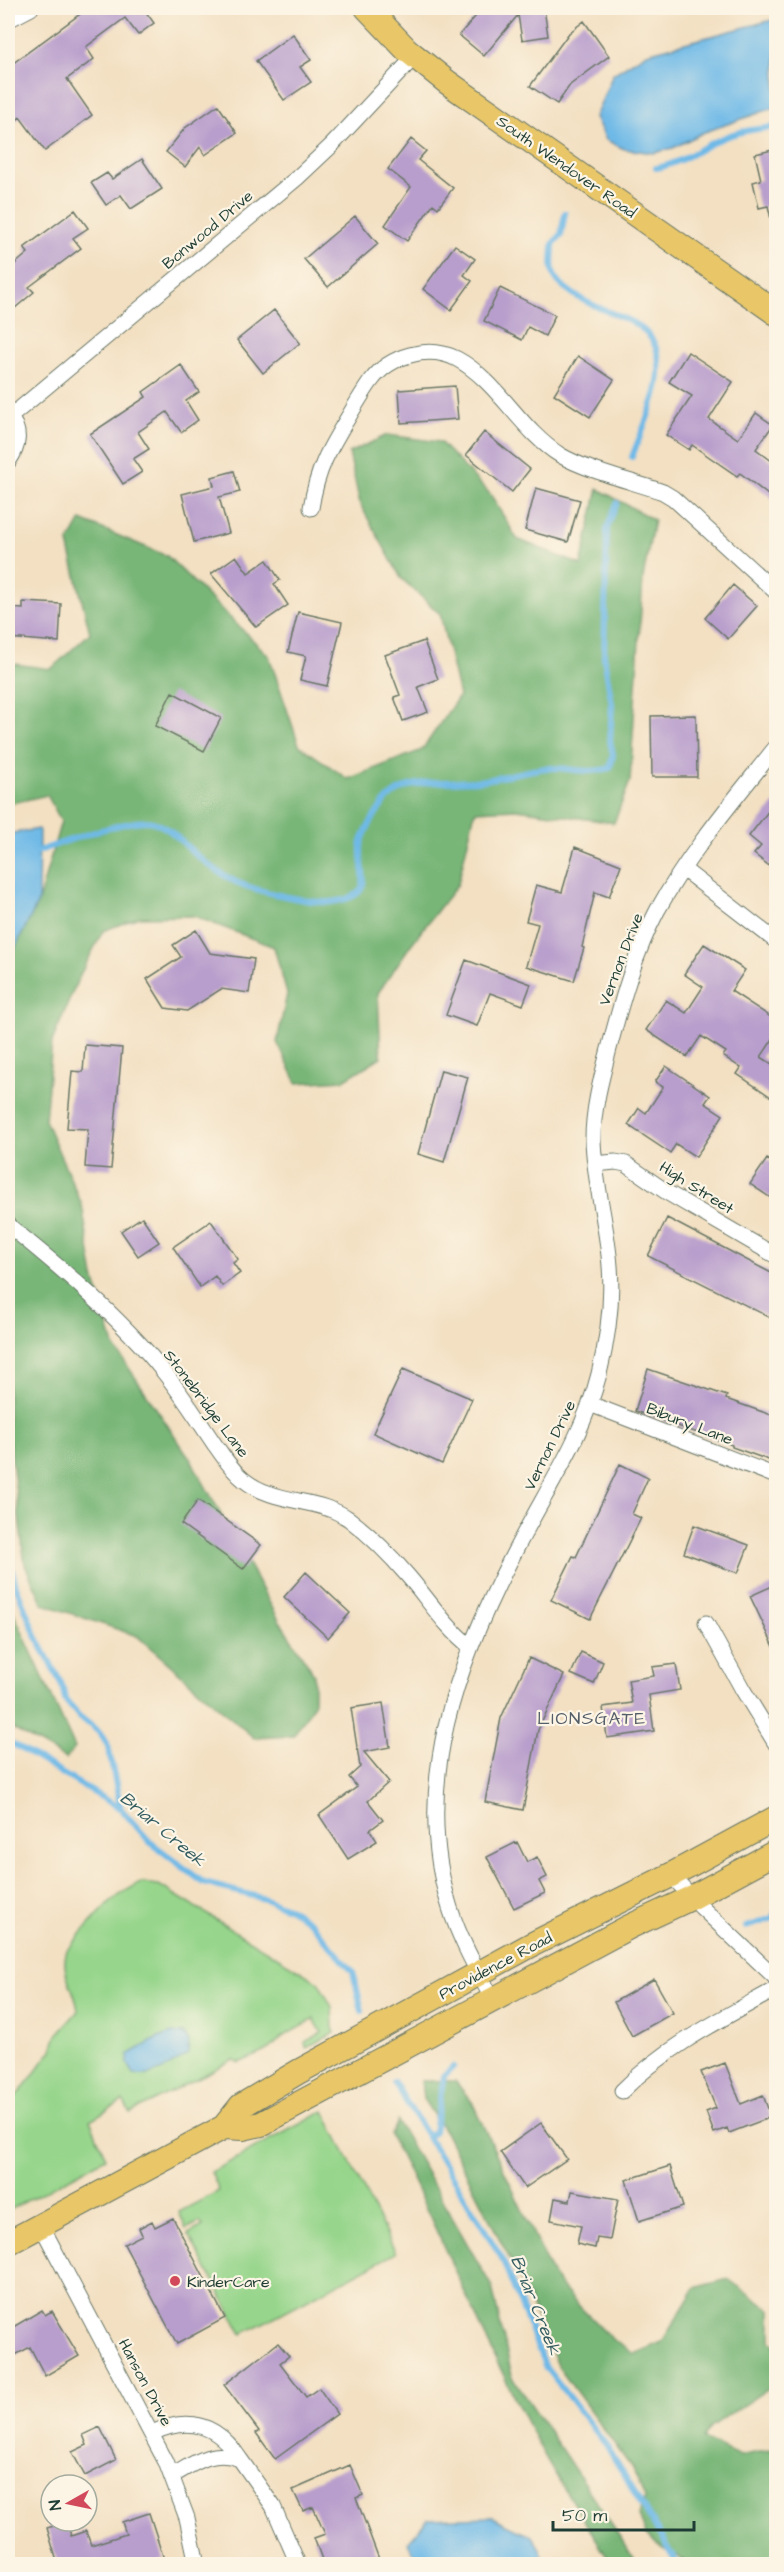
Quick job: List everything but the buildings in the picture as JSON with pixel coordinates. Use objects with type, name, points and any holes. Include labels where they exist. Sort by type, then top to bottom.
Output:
[{"type":"main road","name":"South Wendover Road","points":[[367,8],[415,56],[447,82],[777,313]]},
{"type":"main road","name":"Providence Road","points":[[8,2243],[224,2127],[234,2112],[249,2100],[604,1907],[671,1875],[777,1818]]},
{"type":"main road","name":"Providence Road","points":[[224,2127],[243,2128],[261,2124],[777,1852]]},
{"type":"street","points":[[8,20],[31,8]]},
{"type":"street","name":"Bonwood Drive","points":[[8,462],[15,452],[18,440],[17,428],[9,416],[297,178],[331,146],[415,56]]},
{"type":"street","points":[[311,508],[315,483],[324,460],[371,380],[386,366],[411,354],[427,352],[441,354],[455,358],[471,369],[538,438],[559,454],[663,492],[673,498],[777,592]]},
{"type":"street","name":"Vernon Drive","points":[[493,2000],[450,1908],[442,1871],[435,1820],[436,1776],[445,1728],[471,1647],[514,1551],[565,1459],[590,1404],[599,1375],[609,1324],[611,1295],[610,1266],[593,1138],[595,1111],[619,1009],[643,942],[682,869],[777,747]]},
{"type":"street","points":[[682,869],[777,941]]},
{"type":"street","name":"High Street","points":[[595,1164],[615,1162],[626,1164],[668,1193],[777,1256]]},
{"type":"street","name":"Stonebridge Lane","points":[[8,1225],[67,1273],[156,1362],[227,1462],[243,1480],[262,1491],[300,1503],[325,1506],[351,1521],[407,1575],[446,1625],[471,1647]]},
{"type":"street","name":"Bibury Lane","points":[[590,1404],[777,1476]]},
{"type":"street","points":[[706,1623],[743,1690],[777,1744]]},
{"type":"street","points":[[671,1875],[691,1898],[777,1978]]},
{"type":"street","points":[[622,2091],[643,2070],[696,2034],[777,1989]]},
{"type":"street","name":"Hanson Drive","points":[[41,2226],[153,2433],[187,2518],[197,2565]]},
{"type":"street","points":[[153,2433],[171,2426],[190,2425],[208,2427],[224,2437],[273,2506],[298,2565]]},
{"type":"street","points":[[172,2476],[210,2456],[224,2454],[240,2458]]},
{"type":"green space","points":[[387,435],[440,442],[491,495],[517,539],[581,565],[598,489],[654,520],[643,578],[630,781],[614,823],[517,809],[475,811],[458,884],[410,946],[378,993],[381,1057],[344,1080],[297,1083],[277,1042],[287,994],[274,947],[194,916],[139,917],[103,931],[78,979],[52,1042],[45,1120],[82,1205],[94,1277],[114,1346],[191,1460],[279,1620],[314,1674],[314,1704],[293,1736],[254,1738],[137,1636],[43,1604],[25,1565],[8,1437],[8,962],[38,902],[61,821],[47,795],[8,804],[8,663],[51,669],[90,633],[68,543],[81,520],[167,556],[269,656],[299,745],[348,779],[422,750],[459,696],[440,614],[401,578],[360,504],[349,453]]},
{"type":"green space","points":[[8,1587],[11,1607],[75,1748],[66,1759],[8,1726]]},
{"type":"green space","points":[[141,1883],[159,1885],[318,1982],[332,2007],[335,2033],[306,2048],[305,2042],[322,2033],[314,2019],[282,2037],[270,2049],[239,2063],[233,2060],[130,2113],[123,2101],[90,2120],[106,2158],[8,2211],[8,2103],[21,2091],[52,2050],[57,2035],[78,2011],[66,1974],[67,1950],[109,1904]]},
{"type":"green space","points":[[421,2081],[455,2081],[472,2102],[553,2276],[613,2340],[634,2354],[662,2342],[695,2288],[728,2279],[771,2310],[771,2341],[776,2345],[776,2383],[711,2427],[703,2439],[740,2456],[772,2449],[776,2433],[776,2564],[689,2564],[656,2545],[645,2533],[639,2515],[645,2497],[631,2467],[559,2368],[522,2283],[445,2132],[423,2099]]},
{"type":"green space","points":[[324,2111],[396,2253],[242,2334],[188,2234],[203,2226],[200,2222],[186,2229],[179,2212],[219,2191],[211,2172]]},
{"type":"green space","points":[[397,2121],[492,2287],[512,2376],[638,2564],[612,2564],[561,2485],[543,2452],[515,2399],[390,2135]]},
{"type":"water","points":[[776,19],[776,107],[702,133],[673,148],[654,153],[624,149],[606,140],[595,117],[613,74],[647,53]]},
{"type":"water","points":[[39,829],[38,902],[8,962],[8,834]]},
{"type":"water","points":[[172,2033],[184,2034],[189,2041],[188,2054],[155,2073],[134,2074],[128,2064],[128,2055]]},
{"type":"water","points":[[492,2517],[532,2536],[548,2564],[419,2564],[408,2542],[428,2519]]},
{"type":"waterway","points":[[656,168],[674,163],[731,135],[776,127]]},
{"type":"waterway","points":[[565,213],[561,235],[553,244],[552,266],[555,278],[563,287],[584,300],[632,322],[645,331],[654,343],[659,360],[654,400],[632,457]]},
{"type":"waterway","points":[[32,855],[63,842],[114,826],[143,821],[153,822],[166,828],[204,861],[234,881],[282,896],[331,902],[356,895],[361,889],[363,883],[361,846],[365,833],[382,805],[401,789],[424,783],[485,780],[547,768],[586,771],[610,768],[613,755],[610,741],[612,704],[604,658],[607,528],[617,503]]},
{"type":"waterway","points":[[8,1529],[10,1560],[16,1586],[37,1638],[62,1685],[65,1700],[78,1715],[100,1733],[108,1746],[121,1809]]},
{"type":"waterway","name":"Briar Creek","points":[[8,1741],[121,1809],[150,1842],[204,1883],[265,1899],[290,1909],[311,1923],[353,1972],[362,2011]]},
{"type":"waterway","points":[[746,1927],[773,1918],[776,1913]]},
{"type":"waterway","points":[[429,2137],[434,2131],[444,2076],[453,2067]]},
{"type":"waterway","name":"Briar Creek","points":[[394,2082],[502,2258],[546,2368],[607,2446],[677,2564]]},
{"type":"place","name":"KinderCare","points":[[175,2281]]},
{"type":"district","name":"LIONSGATE","points":[[592,1718]]}]
